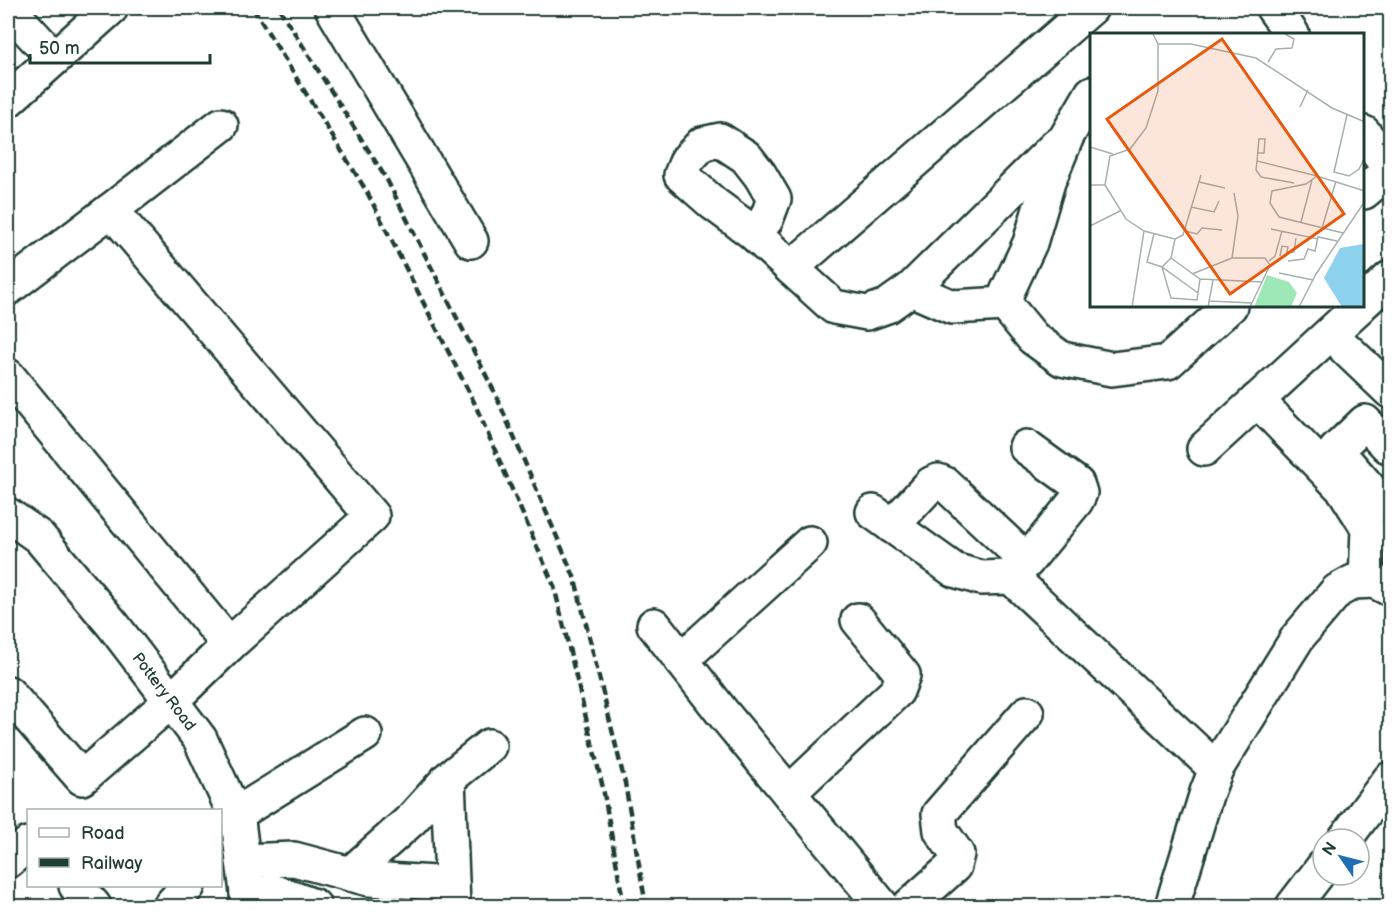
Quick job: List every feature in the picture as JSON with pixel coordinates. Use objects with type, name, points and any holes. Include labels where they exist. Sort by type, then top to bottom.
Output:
[{"type":"street","points":[[8,8],[54,58]]},
{"type":"street","points":[[8,99],[111,8]]},
{"type":"street","points":[[332,8],[471,241]]},
{"type":"street","points":[[1092,8],[1096,33]]},
{"type":"street","points":[[791,268],[1092,8]]},
{"type":"street","points":[[1273,8],[1291,33]]},
{"type":"street","points":[[1090,96],[1067,136],[1048,182],[1030,243],[1007,292],[1005,304],[1033,338],[1062,359],[1112,369],[1168,362],[1228,308]]},
{"type":"street","points":[[8,288],[221,125]]},
{"type":"street","points":[[1365,134],[1390,170],[1365,191]]},
{"type":"street","points":[[752,232],[834,307],[867,313],[887,306],[911,289],[1067,136]]},
{"type":"street","points":[[8,693],[82,778],[171,701],[229,645],[372,516],[111,210]]},
{"type":"street","points":[[1365,301],[1390,278]]},
{"type":"street","points":[[911,289],[952,307],[1005,304]]},
{"type":"street","points":[[1204,449],[1358,308]]},
{"type":"street","points":[[1346,349],[1390,391]]},
{"type":"street","points":[[8,376],[229,645]]},
{"type":"street","points":[[1172,906],[1216,769],[1298,637],[1337,591],[1353,582],[1378,585],[1368,528],[1344,490],[1257,400]]},
{"type":"street","points":[[1382,503],[1336,450],[1365,422],[1388,446],[1390,443]]},
{"type":"street","points":[[1026,447],[1077,484],[1080,493],[1076,501],[1019,569],[981,578],[954,570],[882,519],[931,484],[938,481],[945,484],[1019,569],[1216,769]]},
{"type":"street","name":"Pottery Road","points":[[8,515],[39,537],[113,625],[200,739],[234,836],[246,900]]},
{"type":"street","points":[[681,660],[810,543]]},
{"type":"street","points":[[789,793],[897,691],[903,675],[858,620]]},
{"type":"street","points":[[654,626],[882,906]]},
{"type":"street","points":[[909,906],[954,866],[957,854],[941,831],[939,814],[1027,713]]},
{"type":"street","points":[[234,836],[365,734]]},
{"type":"street","points":[[350,874],[411,820],[448,779],[489,746]]},
{"type":"street","points":[[234,836],[294,859],[369,879],[452,895],[448,779]]},
{"type":"street","points":[[1354,827],[1390,779]]},
{"type":"street","points":[[8,861],[27,845]]},
{"type":"street","points":[[1293,906],[1311,883]]},
{"type":"street","points":[[78,887],[94,906]]},
{"type":"street","points":[[170,906],[186,887]]},
{"type":"street","points":[[246,900],[275,892],[314,906]]},
{"type":"railway","points":[[253,8],[367,192],[474,402],[554,586],[603,788],[624,906]]},
{"type":"railway","points":[[279,8],[387,180],[495,393],[575,579],[625,783],[646,906]]}]
